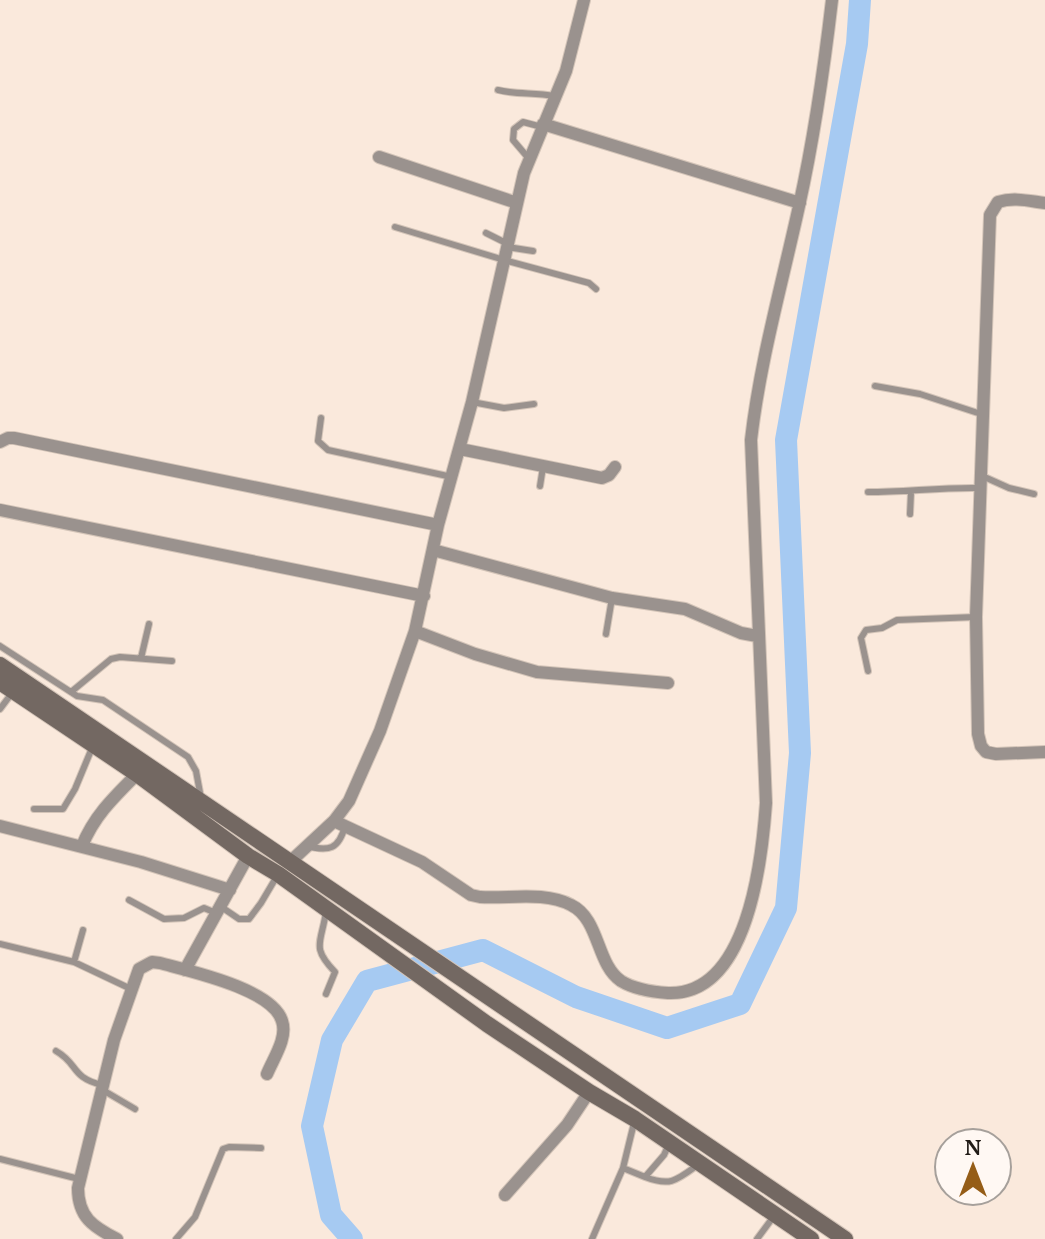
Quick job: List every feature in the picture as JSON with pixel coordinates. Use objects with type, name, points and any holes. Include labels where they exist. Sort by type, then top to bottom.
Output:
[{"type":"main road","points":[[0,665],[845,1239]]},
{"type":"main road","points":[[7,686],[137,774],[487,1024],[635,1119],[811,1239]]},
{"type":"street","points":[[291,861],[340,823],[380,731],[415,631],[517,203],[542,125],[569,61],[584,0]]},
{"type":"street","points":[[340,823],[422,862],[471,895],[535,897],[573,905],[594,932],[611,969],[621,980],[650,992],[684,992],[701,985],[724,964],[740,937],[755,886],[766,803],[751,440],[756,397],[817,113],[832,0]]},
{"type":"street","points":[[542,125],[800,203]]},
{"type":"street","points":[[379,157],[517,203]]},
{"type":"street","points":[[1045,203],[1006,200],[998,202],[990,215],[976,617],[976,720],[981,746],[986,752],[996,754],[1045,752]]},
{"type":"street","points":[[0,442],[14,438],[438,525]]},
{"type":"street","points":[[460,449],[602,478],[615,467]]},
{"type":"street","points":[[0,510],[424,596]]},
{"type":"street","points":[[433,550],[612,598],[685,609],[741,633],[757,636]]},
{"type":"street","points":[[415,631],[475,654],[537,672],[668,683]]},
{"type":"street","points":[[82,846],[101,811],[137,774]]},
{"type":"street","points":[[0,826],[82,846],[230,890]]},
{"type":"street","points":[[185,970],[248,856]]},
{"type":"street","points":[[117,1239],[93,1225],[81,1212],[79,1179],[102,1087],[139,969],[145,964],[160,963],[185,970],[243,989],[277,1010],[284,1030],[267,1074]]},
{"type":"street","points":[[505,1195],[567,1125],[589,1092]]},
{"type":"lane","points":[[498,90],[514,95],[537,92],[554,96]]},
{"type":"lane","points":[[530,160],[513,140],[514,129],[523,122],[542,125]]},
{"type":"lane","points":[[395,227],[506,250],[533,251]]},
{"type":"lane","points":[[486,233],[506,250],[589,283],[596,289]]},
{"type":"lane","points":[[875,386],[920,394],[981,414]]},
{"type":"lane","points":[[472,402],[504,408],[534,404]]},
{"type":"lane","points":[[321,418],[318,441],[328,450],[452,477]]},
{"type":"lane","points":[[540,486],[543,464]]},
{"type":"lane","points":[[868,492],[911,492],[980,482],[1034,494]]},
{"type":"lane","points":[[910,514],[911,492]]},
{"type":"lane","points":[[606,634],[612,598]]},
{"type":"lane","points":[[868,671],[861,638],[866,630],[882,628],[897,620],[976,617]]},
{"type":"lane","points":[[141,658],[149,624]]},
{"type":"lane","points":[[0,646],[80,697],[103,700],[188,757],[196,771],[201,800]]},
{"type":"lane","points":[[71,692],[111,659],[172,661]]},
{"type":"lane","points":[[0,709],[7,686]]},
{"type":"lane","points":[[34,809],[63,809],[69,802],[94,744]]},
{"type":"lane","points":[[307,846],[321,850],[334,848],[342,837],[340,823]]},
{"type":"lane","points":[[129,900],[164,919],[184,918],[204,908],[249,919],[278,874]]},
{"type":"lane","points":[[326,909],[319,949],[335,974],[326,994]]},
{"type":"lane","points":[[74,962],[83,930]]},
{"type":"lane","points":[[0,944],[74,962],[131,989]]},
{"type":"lane","points":[[56,1051],[68,1060],[79,1076],[135,1109]]},
{"type":"lane","points":[[592,1239],[623,1168],[635,1119]]},
{"type":"lane","points":[[645,1177],[664,1155],[669,1144]]},
{"type":"lane","points":[[176,1239],[195,1217],[223,1149],[261,1148]]},
{"type":"lane","points":[[0,1159],[79,1179]]},
{"type":"lane","points":[[623,1168],[666,1183],[699,1164]]},
{"type":"lane","points":[[757,1239],[775,1214]]},
{"type":"waterway","points":[[352,1239],[331,1215],[312,1126],[332,1040],[367,981],[483,950],[576,997],[667,1028],[740,1004],[786,908],[800,753],[786,440],[857,44],[860,0]]}]
